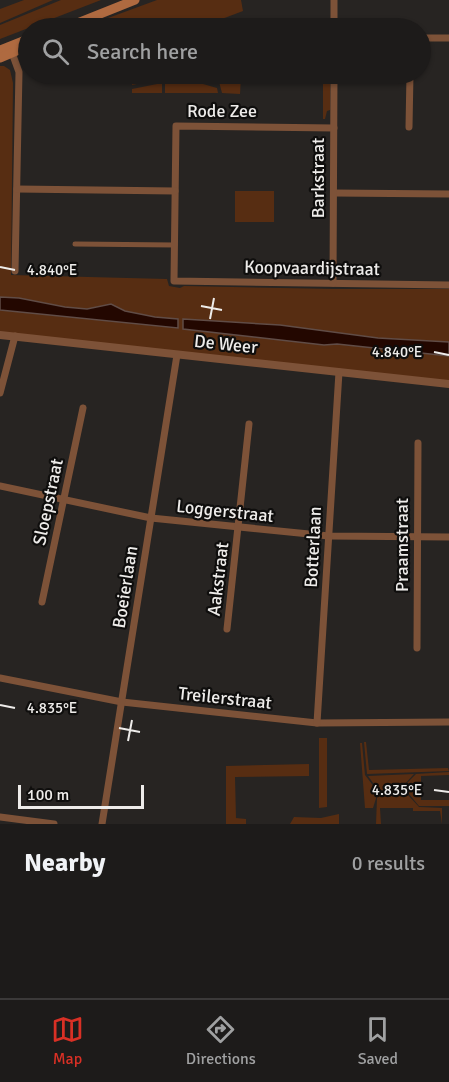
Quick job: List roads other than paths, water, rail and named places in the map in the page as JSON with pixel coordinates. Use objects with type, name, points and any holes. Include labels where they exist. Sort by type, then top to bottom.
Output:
[{"type":"main road","points":[[90,18],[135,0]]},
{"type":"main road","points":[[0,58],[7,50]]},
{"type":"street","points":[[334,0],[334,18]]},
{"type":"street","points":[[431,38],[449,38]]},
{"type":"street","points":[[7,50],[18,70]]},
{"type":"street","points":[[15,271],[19,84]]},
{"type":"street","name":"Barkstraat","points":[[333,283],[334,84]]},
{"type":"street","points":[[409,127],[410,84]]},
{"type":"street","name":"Rode Zee","points":[[174,281],[176,126],[334,128]]},
{"type":"street","points":[[17,189],[175,191]]},
{"type":"street","points":[[334,193],[449,194]]},
{"type":"street","points":[[75,244],[175,245]]},
{"type":"street","name":"Koopvaardijstraat","points":[[174,281],[449,285]]},
{"type":"street","name":"De Weer","points":[[0,335],[449,384]]},
{"type":"street","points":[[0,393],[15,336]]},
{"type":"street","name":"Boeierlaan","points":[[102,824],[177,356]]},
{"type":"street","name":"Botterlaan","points":[[317,723],[339,372]]},
{"type":"street","name":"Sloepstraat","points":[[42,602],[83,408]]},
{"type":"street","name":"Aakstraat","points":[[227,629],[249,424]]},
{"type":"street","name":"Praamstraat","points":[[417,648],[418,443]]},
{"type":"street","name":"Loggerstraat","points":[[0,486],[152,518],[329,537],[449,537]]},
{"type":"street","name":"Treilerstraat","points":[[0,678],[122,702],[317,723],[449,722]]},
{"type":"street","points":[[0,817],[54,824]]}]
